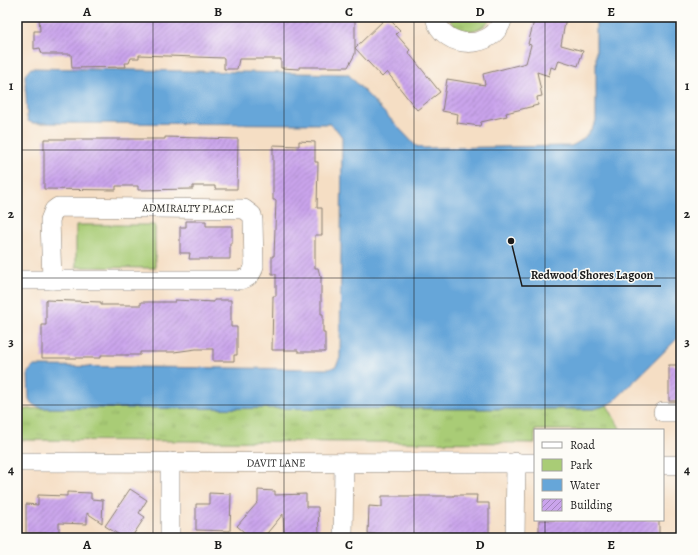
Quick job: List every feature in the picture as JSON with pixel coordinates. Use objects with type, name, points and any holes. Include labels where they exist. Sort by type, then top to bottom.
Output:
[{"type":"street","points":[[435,17],[441,30],[451,38],[462,43],[475,43],[486,39],[496,31],[503,17]]},
{"type":"street","name":"ADMIRALTY PLACE","points":[[17,280],[52,280],[238,280],[244,279],[250,276],[254,266],[252,215],[244,209],[58,207],[54,210],[50,220],[52,280]]},
{"type":"street","name":"DAVIT LANE","points":[[17,462],[534,463]]},
{"type":"street","points":[[170,462],[170,538]]},
{"type":"street","points":[[515,538],[516,462]]},
{"type":"street","points":[[343,538],[344,463]]},
{"type":"street","points":[[664,465],[681,465]]},
{"type":"green space","points":[[448,17],[491,17],[487,23],[476,30],[463,30],[452,23]]},
{"type":"green space","points":[[76,225],[155,225],[155,268],[76,267]]},
{"type":"green space","points":[[607,405],[620,429],[534,429],[534,443],[17,440],[17,410],[43,408],[594,409]]},
{"type":"water","points":[[596,17],[681,17],[681,335],[614,401],[594,409],[43,408],[31,403],[29,399],[28,372],[34,366],[329,369],[336,366],[340,358],[342,137],[330,124],[32,123],[28,121],[27,117],[25,75],[31,68],[348,74],[416,146],[423,148],[571,146],[586,136],[596,121]]},
{"type":"building","points":[[39,17],[355,17],[355,54],[348,67],[299,67],[299,69],[281,68],[281,59],[239,59],[237,69],[224,69],[224,58],[139,55],[139,58],[131,58],[129,63],[125,63],[126,67],[72,68],[71,54],[42,54],[40,48],[34,49],[34,31],[40,31]]},
{"type":"building","points":[[387,17],[400,30],[396,34],[410,50],[408,52],[440,92],[417,110],[387,72],[382,77],[355,48]]},
{"type":"building","points":[[535,17],[566,17],[561,45],[583,51],[578,66],[559,60],[556,69],[551,67],[549,76],[537,72],[542,96],[537,97],[538,105],[506,113],[507,116],[481,122],[480,126],[457,123],[458,114],[442,111],[447,79],[485,85],[483,74],[526,63],[531,45],[528,44]]},
{"type":"building","points":[[165,137],[238,139],[237,189],[215,189],[215,186],[193,186],[193,189],[138,190],[138,186],[116,186],[116,190],[44,189],[44,139],[165,139]]},
{"type":"building","points":[[299,141],[315,142],[315,162],[318,162],[317,208],[322,208],[322,235],[315,235],[315,268],[318,268],[321,276],[321,314],[323,314],[323,333],[325,333],[325,352],[272,350],[273,296],[276,296],[276,274],[272,274],[276,200],[273,200],[273,145],[299,146]]},
{"type":"building","points":[[186,221],[206,221],[206,226],[232,226],[230,259],[189,259],[190,253],[180,253],[180,227],[186,227]]},
{"type":"building","points":[[46,300],[101,302],[101,305],[141,305],[141,302],[175,302],[175,300],[214,302],[214,300],[231,300],[231,327],[237,327],[237,355],[234,355],[234,361],[213,361],[213,349],[196,349],[174,352],[140,352],[140,355],[101,355],[101,358],[42,358],[42,325],[46,325]]},
{"type":"building","points":[[669,365],[681,365],[681,401],[669,401]]},
{"type":"building","points":[[130,489],[147,500],[139,513],[145,517],[131,538],[124,538],[105,526]]},
{"type":"building","points":[[258,490],[275,491],[275,495],[306,494],[306,507],[318,507],[319,534],[284,535],[283,514],[263,538],[251,538],[237,526],[258,502]]},
{"type":"building","points":[[67,492],[91,493],[91,499],[103,500],[102,523],[87,513],[87,524],[59,523],[59,533],[26,533],[26,504],[38,505],[38,495],[67,496]]},
{"type":"building","points":[[209,493],[231,494],[230,531],[196,530],[196,504],[209,504]]},
{"type":"building","points":[[477,495],[476,503],[489,503],[489,536],[457,538],[368,534],[369,506],[382,507],[382,496]]},
{"type":"building","points":[[539,521],[659,521],[659,538],[583,538],[563,537],[563,535],[539,535]]},
{"type":"place","name":"Redwood Shores Lagoon","points":[[511,241]]}]
